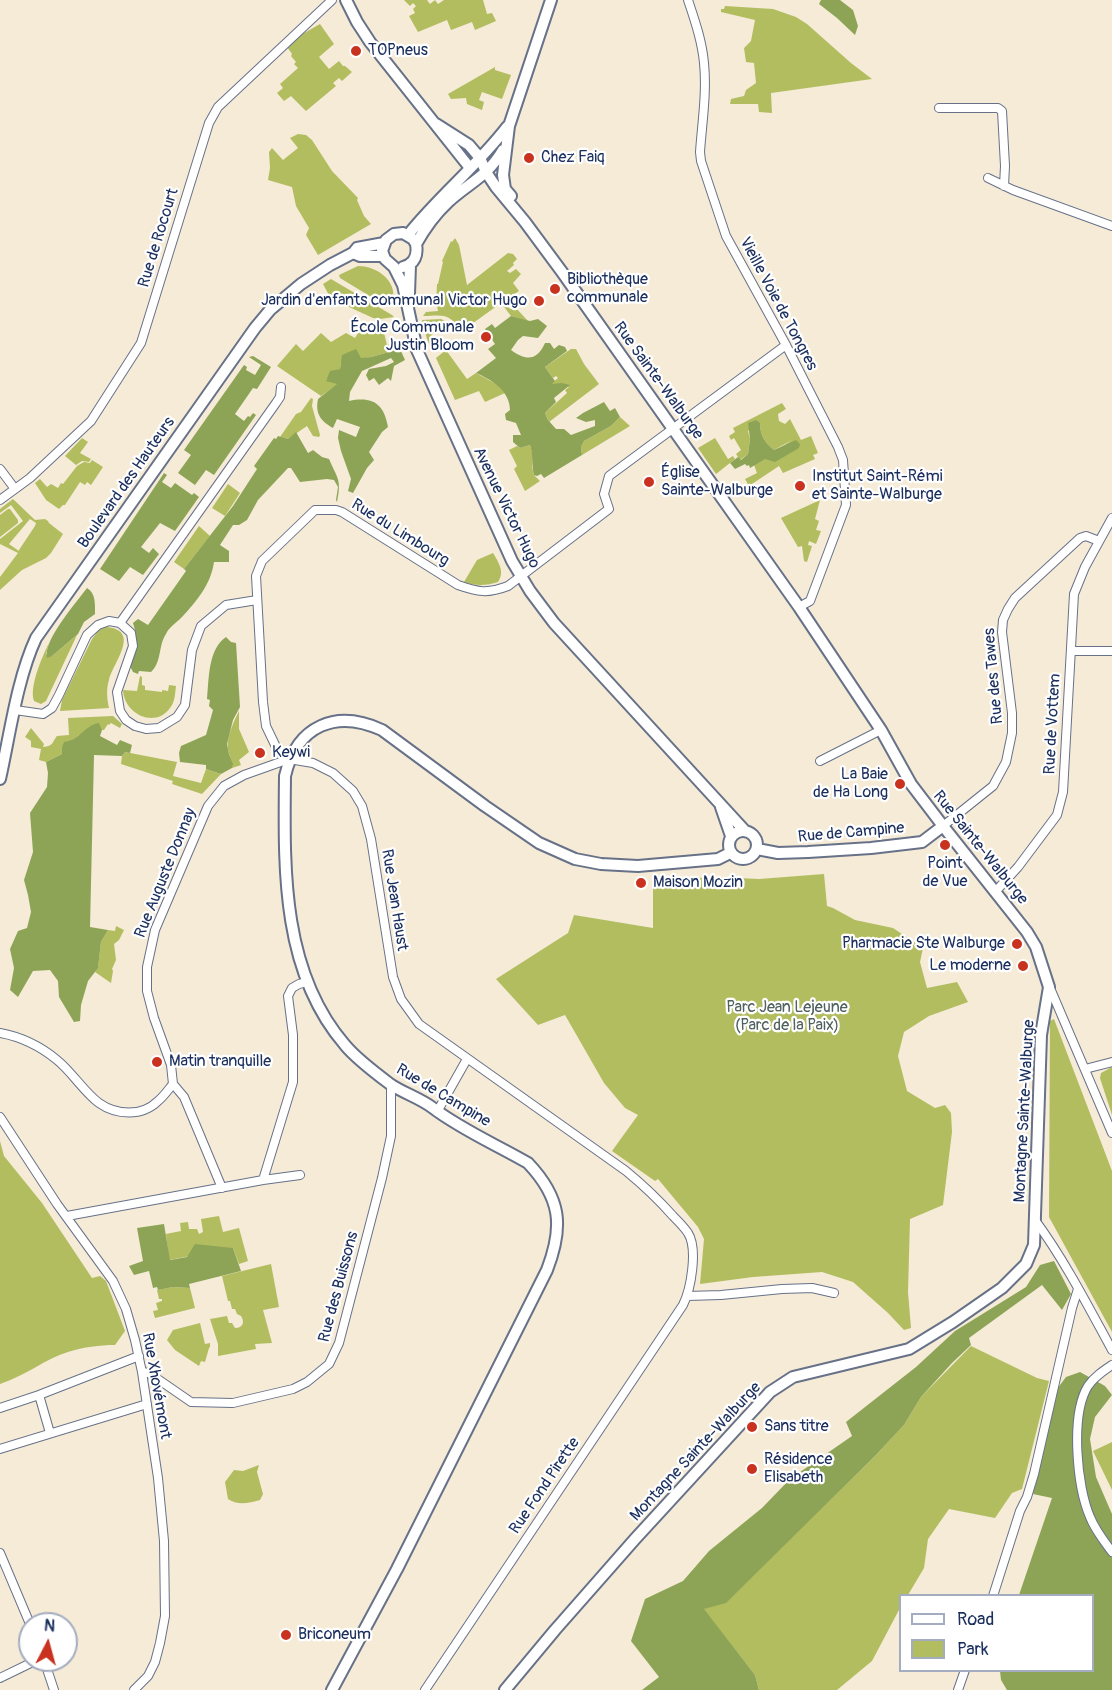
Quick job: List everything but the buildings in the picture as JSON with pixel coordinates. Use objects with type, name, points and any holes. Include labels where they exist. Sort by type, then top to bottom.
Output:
[{"type":"street","name":"Rue de Rocourt","points":[[0,500],[30,478],[91,421],[141,343],[209,123],[218,107],[332,0]]},
{"type":"street","points":[[346,0],[370,42],[470,168],[486,172]]},
{"type":"street","points":[[525,222],[523,213],[505,189],[503,182],[506,144],[509,126],[551,0]]},
{"type":"street","name":"Vieille Voie de Tongres","points":[[688,0],[700,35],[704,62],[701,160],[726,236],[786,345],[843,460],[846,505],[810,601],[799,607]]},
{"type":"street","points":[[939,108],[998,108],[1002,111],[1004,186]]},
{"type":"street","points":[[436,124],[469,145],[480,158]]},
{"type":"street","name":"Boulevard des Hauteurs","points":[[0,779],[26,664],[36,638],[255,328],[270,310],[296,287],[353,253],[357,248],[384,243],[389,236],[394,234],[408,235],[509,126]]},
{"type":"street","points":[[408,235],[416,244],[426,227],[448,202],[494,164],[506,144]]},
{"type":"street","name":"Rue Sainte-Walburge","points":[[480,158],[486,172],[525,222],[799,607],[881,730],[911,784],[1028,932],[1036,947],[1049,987]]},
{"type":"street","points":[[988,178],[1112,226]]},
{"type":"street","points":[[384,243],[382,251],[384,256],[394,267],[410,265]]},
{"type":"street","name":"Avenue Victor Hugo","points":[[407,306],[410,265],[416,258],[416,244]]},
{"type":"street","points":[[353,253],[360,256],[384,256]]},
{"type":"street","name":"Avenue Victor Hugo","points":[[394,267],[403,285],[413,339],[509,555],[521,576],[554,623],[746,831]]},
{"type":"street","name":"Rue du Limbourg","points":[[290,759],[278,751],[266,726],[256,576],[262,561],[315,510],[342,512],[458,585],[478,592],[494,591],[508,586],[609,509],[604,494],[609,476],[786,345]]},
{"type":"street","points":[[120,623],[276,403],[281,387]]},
{"type":"street","points":[[0,468],[15,489]]},
{"type":"street","points":[[1099,541],[1112,518]]},
{"type":"street","name":"Rue des Tawes","points":[[943,826],[993,786],[1006,762],[1012,733],[1012,713],[1002,632],[1003,620],[1008,609],[1023,590],[1080,538],[1086,536],[1099,541]]},
{"type":"street","name":"Rue de Vottem","points":[[996,891],[1018,867],[1058,813],[1063,792],[1074,594],[1099,541]]},
{"type":"street","points":[[15,710],[43,714],[52,708],[87,635],[98,625],[109,621],[120,623],[131,633],[133,646],[117,692],[120,711],[126,720],[135,726],[146,729],[159,728],[177,717],[185,705],[192,650],[201,626],[226,605],[257,600]]},
{"type":"street","points":[[1071,651],[1112,651]]},
{"type":"street","name":"Rue de Campine","points":[[332,1690],[397,1569],[547,1270],[555,1248],[558,1226],[550,1192],[528,1163],[391,1084],[345,1046],[322,1012],[307,982],[294,938],[287,891],[285,776],[290,759],[306,736],[329,722],[343,720],[356,721],[382,730],[484,806],[539,843],[574,859],[601,864],[638,866],[718,860],[730,853],[737,858],[746,858],[757,849],[778,853],[872,848],[922,842],[943,826]]},
{"type":"street","points":[[820,761],[881,730]]},
{"type":"street","name":"Rue Jean Haust","points":[[290,759],[313,763],[333,773],[353,791],[362,806],[367,820],[393,977],[401,999],[419,1024],[647,1188],[688,1232],[693,1253],[687,1296]]},
{"type":"street","name":"Rue Auguste Donnay","points":[[173,1084],[171,1065],[147,991],[147,967],[155,930],[208,806],[224,786],[244,775],[290,759]]},
{"type":"street","name":"Avenue Victor Hugo","points":[[720,803],[731,836]]},
{"type":"street","points":[[730,853],[731,836],[746,831],[756,840],[757,849]]},
{"type":"street","points":[[263,1180],[293,1082],[293,1035],[288,996],[292,988],[307,982]]},
{"type":"street","points":[[1049,987],[1112,1133]]},
{"type":"street","name":"Montagne Sainte-Walburge","points":[[504,1690],[635,1539],[770,1392],[793,1377],[909,1349],[1002,1288],[1026,1264],[1034,1245],[1041,1035],[1049,987]]},
{"type":"street","points":[[0,1033],[27,1040],[39,1047],[58,1061],[99,1102],[116,1112],[134,1113],[148,1108],[157,1102],[173,1084],[184,1097],[222,1188]]},
{"type":"street","points":[[437,1112],[467,1059]]},
{"type":"street","points":[[1085,1069],[1112,1062]]},
{"type":"street","name":"Rue des Buissons","points":[[142,1372],[149,1373],[191,1402],[233,1403],[293,1389],[307,1382],[329,1364],[339,1343],[382,1178],[391,1136],[391,1084]]},
{"type":"street","name":"Rue Xhovémont","points":[[0,1117],[57,1204],[116,1287],[126,1309],[139,1356],[158,1478],[164,1541],[165,1616],[155,1662],[148,1676],[134,1690]]},
{"type":"street","points":[[67,1216],[300,1175]]},
{"type":"street","points":[[1035,1220],[1078,1289],[1112,1350]]},
{"type":"street","points":[[687,1296],[812,1288],[834,1293]]},
{"type":"street","points":[[994,1594],[1034,1474],[1078,1289]]},
{"type":"street","name":"Rue Fond Pirette","points":[[425,1690],[687,1296]]},
{"type":"street","points":[[0,1408],[139,1356]]},
{"type":"street","points":[[1112,1365],[1093,1381],[1084,1394],[1079,1407],[1077,1439],[1083,1497],[1092,1522],[1112,1552]]},
{"type":"street","points":[[39,1395],[50,1433]]},
{"type":"street","points":[[0,1449],[147,1404]]},
{"type":"street","points":[[0,1553],[25,1612]]},
{"type":"street","points":[[0,1678],[18,1669]]},
{"type":"street","points":[[48,1672],[54,1690]]},
{"type":"street","points":[[958,1690],[965,1672]]},
{"type":"green space","points":[[404,0],[427,0],[430,4],[435,0],[438,4],[444,0],[483,0],[487,14],[492,13],[496,21],[475,30],[472,22],[451,30],[447,20],[418,32],[409,16],[415,13],[413,9],[416,6],[413,3],[410,6]]},
{"type":"green space","points":[[821,0],[840,0],[853,10],[858,26],[855,35],[819,4]]},
{"type":"green space","points":[[725,6],[773,9],[796,17],[872,79],[771,93],[772,113],[759,112],[758,104],[730,104],[731,99],[744,96],[746,90],[756,83],[754,63],[746,62],[744,48],[751,41],[755,20],[721,12]]},
{"type":"green space","points":[[320,24],[334,44],[319,57],[329,69],[339,61],[352,72],[342,81],[339,78],[333,83],[336,86],[306,111],[291,96],[284,101],[277,93],[283,88],[280,84],[298,68],[287,47],[299,36]]},
{"type":"green space","points":[[495,67],[495,70],[511,75],[502,99],[482,92],[479,100],[484,102],[482,110],[467,104],[466,98],[451,99],[448,94]]},
{"type":"green space","points":[[298,134],[306,135],[312,140],[332,171],[358,198],[364,216],[371,224],[318,255],[306,235],[309,228],[296,206],[292,187],[268,180],[269,152],[272,148],[283,160],[298,148],[290,138]]},
{"type":"green space","points":[[455,238],[459,245],[467,285],[508,253],[513,254],[517,259],[507,271],[510,273],[516,269],[521,274],[513,283],[519,291],[504,301],[510,309],[515,307],[528,321],[511,316],[501,303],[462,331],[446,316],[423,316],[426,312],[438,311],[436,306],[437,284],[442,261],[451,241]]},
{"type":"green space","points":[[358,266],[373,269],[386,278],[393,290],[391,306],[386,306],[340,278],[339,275]]},
{"type":"green space","points":[[331,279],[394,317],[373,318],[336,301],[330,297],[323,284]]},
{"type":"green space","points":[[511,316],[530,321],[538,319],[547,326],[538,338],[523,336],[518,340],[511,350],[516,354],[526,357],[535,356],[545,343],[550,343],[554,349],[559,345],[565,347],[567,351],[545,367],[555,381],[552,384],[570,385],[554,398],[556,402],[545,413],[556,429],[564,429],[571,435],[595,426],[595,420],[586,422],[576,418],[604,402],[610,411],[615,408],[620,417],[611,426],[584,441],[581,447],[582,455],[544,478],[541,474],[534,475],[530,445],[520,448],[513,442],[513,435],[521,435],[516,423],[506,420],[505,414],[510,410],[507,397],[494,383],[476,373],[496,358],[488,349],[495,344],[485,329],[492,324],[495,328]]},
{"type":"green space","points":[[441,319],[453,329],[448,332],[443,326],[431,335],[437,344],[431,348],[422,320]]},
{"type":"green space","points":[[366,325],[382,325],[387,345],[392,344],[394,347],[400,345],[400,349],[341,362],[340,369],[326,380],[338,384],[321,396],[277,366],[296,344],[303,351],[321,333],[331,342],[346,333],[355,338],[361,328]]},
{"type":"green space","points":[[356,349],[361,358],[400,349],[405,360],[394,366],[391,381],[388,378],[379,385],[374,378],[369,381],[366,375],[369,369],[394,362],[391,358],[362,371],[350,392],[349,401],[371,401],[380,407],[388,427],[369,452],[374,460],[353,493],[348,491],[351,479],[338,438],[339,430],[356,437],[360,427],[337,419],[333,428],[320,416],[317,404],[318,399],[337,384],[326,381],[330,371],[340,369],[342,355]]},
{"type":"green space","points":[[571,349],[576,349],[599,384],[549,422],[545,413],[567,393],[565,390],[569,387],[551,384],[558,378],[556,376],[553,378],[545,367]]},
{"type":"green space","points":[[446,350],[467,379],[476,373],[498,385],[505,393],[485,402],[479,391],[455,400],[436,358]]},
{"type":"green space","points":[[253,356],[271,367],[257,389],[253,388],[235,414],[244,421],[253,413],[256,415],[214,475],[206,470],[195,485],[178,473],[191,455],[184,450],[244,365],[247,367],[246,370],[255,375],[261,365],[249,357]]},
{"type":"green space","points":[[311,398],[319,437],[313,436],[307,426],[288,439],[280,437],[296,414],[301,412]]},
{"type":"green space","points":[[782,403],[786,409],[778,414],[779,421],[785,424],[790,419],[801,440],[811,436],[818,453],[813,455],[815,459],[783,473],[779,466],[749,486],[745,479],[757,473],[754,465],[792,440],[774,450],[764,438],[760,423],[748,431],[750,439],[748,454],[740,460],[736,454],[741,450],[734,438],[731,440],[729,436],[735,432],[733,428]]},
{"type":"green space","points":[[620,417],[630,426],[582,455],[581,447],[584,441],[611,426]]},
{"type":"green space","points":[[756,420],[760,423],[768,445],[774,450],[796,440],[800,444],[799,448],[775,462],[765,459],[750,468],[745,464],[735,469],[730,463],[738,457],[741,460],[748,454],[750,439],[748,423]]},
{"type":"green space","points":[[296,432],[308,453],[313,450],[329,459],[339,483],[337,502],[338,487],[334,480],[300,482],[291,468],[288,468],[258,500],[247,520],[239,525],[233,525],[220,545],[229,551],[229,562],[214,562],[210,578],[198,598],[167,632],[151,672],[139,671],[138,674],[133,672],[130,666],[136,644],[133,623],[138,619],[148,625],[186,571],[184,569],[233,506],[257,469],[254,466],[274,438],[278,436],[288,439]]},
{"type":"green space","points":[[82,438],[88,442],[80,453],[91,459],[89,462],[82,461],[76,465],[65,456]]},
{"type":"green space","points":[[715,438],[728,459],[733,456],[735,459],[716,474],[698,448]]},
{"type":"green space","points":[[530,445],[534,475],[540,481],[525,491],[514,469],[517,466],[509,450],[517,446],[520,448]]},
{"type":"green space","points":[[92,460],[103,467],[91,485],[87,482],[85,485],[80,482],[65,505],[59,509],[46,500],[35,483],[40,479],[47,487],[51,484],[58,488],[77,466],[84,462],[90,463]]},
{"type":"green space","points":[[164,473],[167,475],[162,482],[171,488],[175,483],[199,497],[175,531],[160,523],[141,547],[149,553],[153,548],[159,554],[143,575],[130,567],[119,581],[100,569]]},
{"type":"green space","points":[[228,484],[240,493],[225,516],[212,508]]},
{"type":"green space","points":[[13,499],[35,520],[45,519],[63,534],[46,558],[22,570],[0,590],[0,577],[18,553],[0,544],[0,539],[23,521],[11,505],[0,513],[0,509]],"holes":[[[30,519],[36,523],[19,551],[9,544]]]},
{"type":"green space","points":[[820,500],[815,519],[819,521],[816,530],[821,531],[816,544],[809,541],[808,545],[812,546],[807,562],[804,561],[802,546],[798,547],[781,518]]},
{"type":"green space","points":[[8,509],[18,523],[0,537],[0,515]]},
{"type":"green space","points":[[199,526],[210,536],[184,569],[174,562]]},
{"type":"green space","points":[[493,553],[501,571],[498,582],[481,585],[464,582],[477,560]]},
{"type":"green space","points":[[87,588],[93,596],[95,614],[84,622],[78,634],[47,658],[47,650],[55,632]]},
{"type":"green space","points":[[106,627],[117,629],[124,641],[108,683],[109,708],[60,711],[62,700],[92,639],[99,630]]},
{"type":"green space","points":[[77,635],[46,701],[41,704],[34,701],[35,680],[49,643],[46,654],[52,656]]},
{"type":"green space","points":[[226,637],[236,643],[240,707],[233,720],[227,744],[232,768],[221,774],[206,769],[206,765],[180,762],[179,753],[181,746],[206,735],[213,710],[209,706],[210,700],[207,699],[210,665],[220,642]]},
{"type":"green space","points":[[140,676],[145,690],[162,692],[162,690],[168,691],[169,685],[176,686],[173,703],[164,714],[149,718],[134,712],[129,706],[123,690],[137,691]]},
{"type":"green space","points":[[239,711],[239,729],[249,752],[239,760],[241,765],[232,768],[228,740]]},
{"type":"green space","points":[[113,716],[122,724],[120,728],[111,723],[104,730],[88,729],[62,747],[62,754],[46,762],[39,760],[41,749],[31,747],[31,741],[25,737],[31,728],[44,744],[43,747],[49,746],[57,736],[69,735],[68,718]]},
{"type":"green space","points":[[99,723],[102,730],[100,736],[117,745],[120,740],[132,745],[130,753],[125,752],[122,756],[94,755],[90,927],[108,930],[101,942],[98,968],[88,981],[81,1005],[80,1021],[74,1022],[59,997],[58,981],[50,970],[33,971],[18,997],[10,990],[14,968],[10,949],[18,931],[27,928],[31,912],[24,880],[33,852],[30,813],[47,787],[46,762],[62,754],[64,742],[70,741]]},
{"type":"green space","points":[[125,752],[177,762],[173,776],[201,783],[206,769],[221,774],[202,794],[172,784],[173,781],[121,764]]},
{"type":"green space","name":"Parc Jean Lejeune (Parc de la Paix)","points":[[824,874],[827,906],[855,920],[893,928],[923,948],[920,962],[927,988],[957,982],[968,1002],[929,1016],[904,1032],[898,1056],[907,1091],[935,1108],[945,1105],[951,1113],[952,1132],[943,1205],[910,1219],[908,1292],[911,1328],[904,1330],[853,1282],[822,1272],[700,1284],[704,1239],[698,1227],[658,1179],[655,1181],[612,1151],[638,1115],[625,1108],[604,1083],[565,1015],[538,1025],[496,979],[568,933],[574,915],[653,928],[653,880],[716,877],[759,879]]},
{"type":"green space","points":[[116,926],[124,930],[114,944],[116,960],[112,969],[111,983],[95,972],[98,967],[101,942],[108,930],[115,931]]},
{"type":"green space","points":[[1054,1019],[1112,1171],[1112,1332],[1049,1217],[1050,1021]]},
{"type":"green space","points":[[1112,1067],[1112,1115],[1100,1078],[1101,1073]]},
{"type":"green space","points":[[0,1141],[4,1156],[42,1203],[92,1278],[100,1276],[106,1281],[125,1331],[115,1345],[68,1352],[0,1384]]},
{"type":"green space","points":[[219,1216],[223,1232],[239,1228],[248,1261],[239,1264],[233,1248],[169,1260],[166,1234],[181,1231],[180,1223],[188,1222],[189,1229],[197,1229],[199,1234],[203,1232],[201,1219]]},
{"type":"green space","points":[[164,1224],[170,1260],[187,1257],[195,1244],[233,1248],[241,1271],[189,1284],[190,1288],[173,1287],[158,1290],[157,1287],[153,1288],[149,1271],[134,1275],[129,1266],[143,1261],[137,1228]]},
{"type":"green space","points":[[1054,1261],[1071,1294],[1062,1310],[1042,1285],[969,1338],[971,1345],[921,1397],[904,1425],[876,1455],[726,1603],[704,1609],[755,1675],[759,1690],[642,1690],[659,1677],[631,1641],[645,1599],[683,1581],[709,1551],[762,1508],[790,1479],[852,1436],[846,1422],[916,1367],[955,1331],[1026,1287],[1040,1265]]},
{"type":"green space","points":[[271,1264],[279,1307],[263,1310],[272,1343],[255,1344],[256,1349],[218,1356],[218,1344],[210,1319],[227,1316],[229,1323],[232,1323],[235,1328],[240,1327],[243,1322],[241,1316],[235,1309],[232,1309],[228,1301],[222,1276]]},
{"type":"green space","points":[[173,1287],[190,1288],[195,1308],[155,1318],[153,1311],[158,1310],[156,1303],[162,1301],[159,1299],[157,1290]]},
{"type":"green space","points":[[200,1323],[205,1344],[210,1343],[210,1347],[205,1362],[201,1361],[199,1366],[175,1350],[167,1340],[173,1330]]},
{"type":"green space","points":[[971,1346],[1037,1378],[1049,1381],[1022,1489],[1012,1493],[995,1518],[949,1509],[928,1539],[924,1568],[909,1594],[899,1594],[899,1610],[872,1661],[837,1690],[759,1690],[755,1675],[703,1609],[726,1602],[876,1455],[904,1425],[921,1397]]},
{"type":"green space","points":[[1080,1372],[1105,1386],[1112,1395],[1095,1417],[1090,1439],[1096,1477],[1112,1514],[1112,1690],[1007,1690],[1001,1680],[1000,1672],[1094,1672],[1094,1594],[1019,1594],[1052,1498],[1033,1494],[1057,1389],[1066,1377]]},
{"type":"green space","points":[[1112,1442],[1112,1490],[1093,1451]]},
{"type":"green space","points":[[259,1465],[257,1472],[263,1494],[260,1500],[240,1503],[228,1499],[225,1482],[234,1470],[243,1471]]},
{"type":"place","name":"TOPneus","points":[[356,51]]},
{"type":"place","name":"Chez Faiq","points":[[529,158]]},
{"type":"place","name":"Bibliothèque communale","points":[[555,289]]},
{"type":"place","name":"Jardin d'enfants communal Victor Hugo","points":[[539,301]]},
{"type":"place","name":"École Communale Justin Bloom","points":[[486,337]]},
{"type":"place","name":"Église Sainte-Walburge","points":[[649,482]]},
{"type":"place","name":"Institut Saint-Rémi et Sainte-Walburge","points":[[800,486]]},
{"type":"place","name":"Keywi","points":[[260,753]]},
{"type":"place","name":"La Baie de Ha Long","points":[[900,784]]},
{"type":"place","name":"Point de Vue","points":[[945,845]]},
{"type":"place","name":"Maison Mozin","points":[[641,883]]},
{"type":"place","name":"Pharmacie Ste Walburge","points":[[1017,944]]},
{"type":"place","name":"Le moderne","points":[[1023,966]]},
{"type":"place","name":"Matin tranquille","points":[[157,1062]]},
{"type":"place","name":"Sans titre","points":[[752,1427]]},
{"type":"place","name":"Résidence Elisabeth","points":[[752,1469]]},
{"type":"place","name":"Briconeum","points":[[286,1635]]}]
